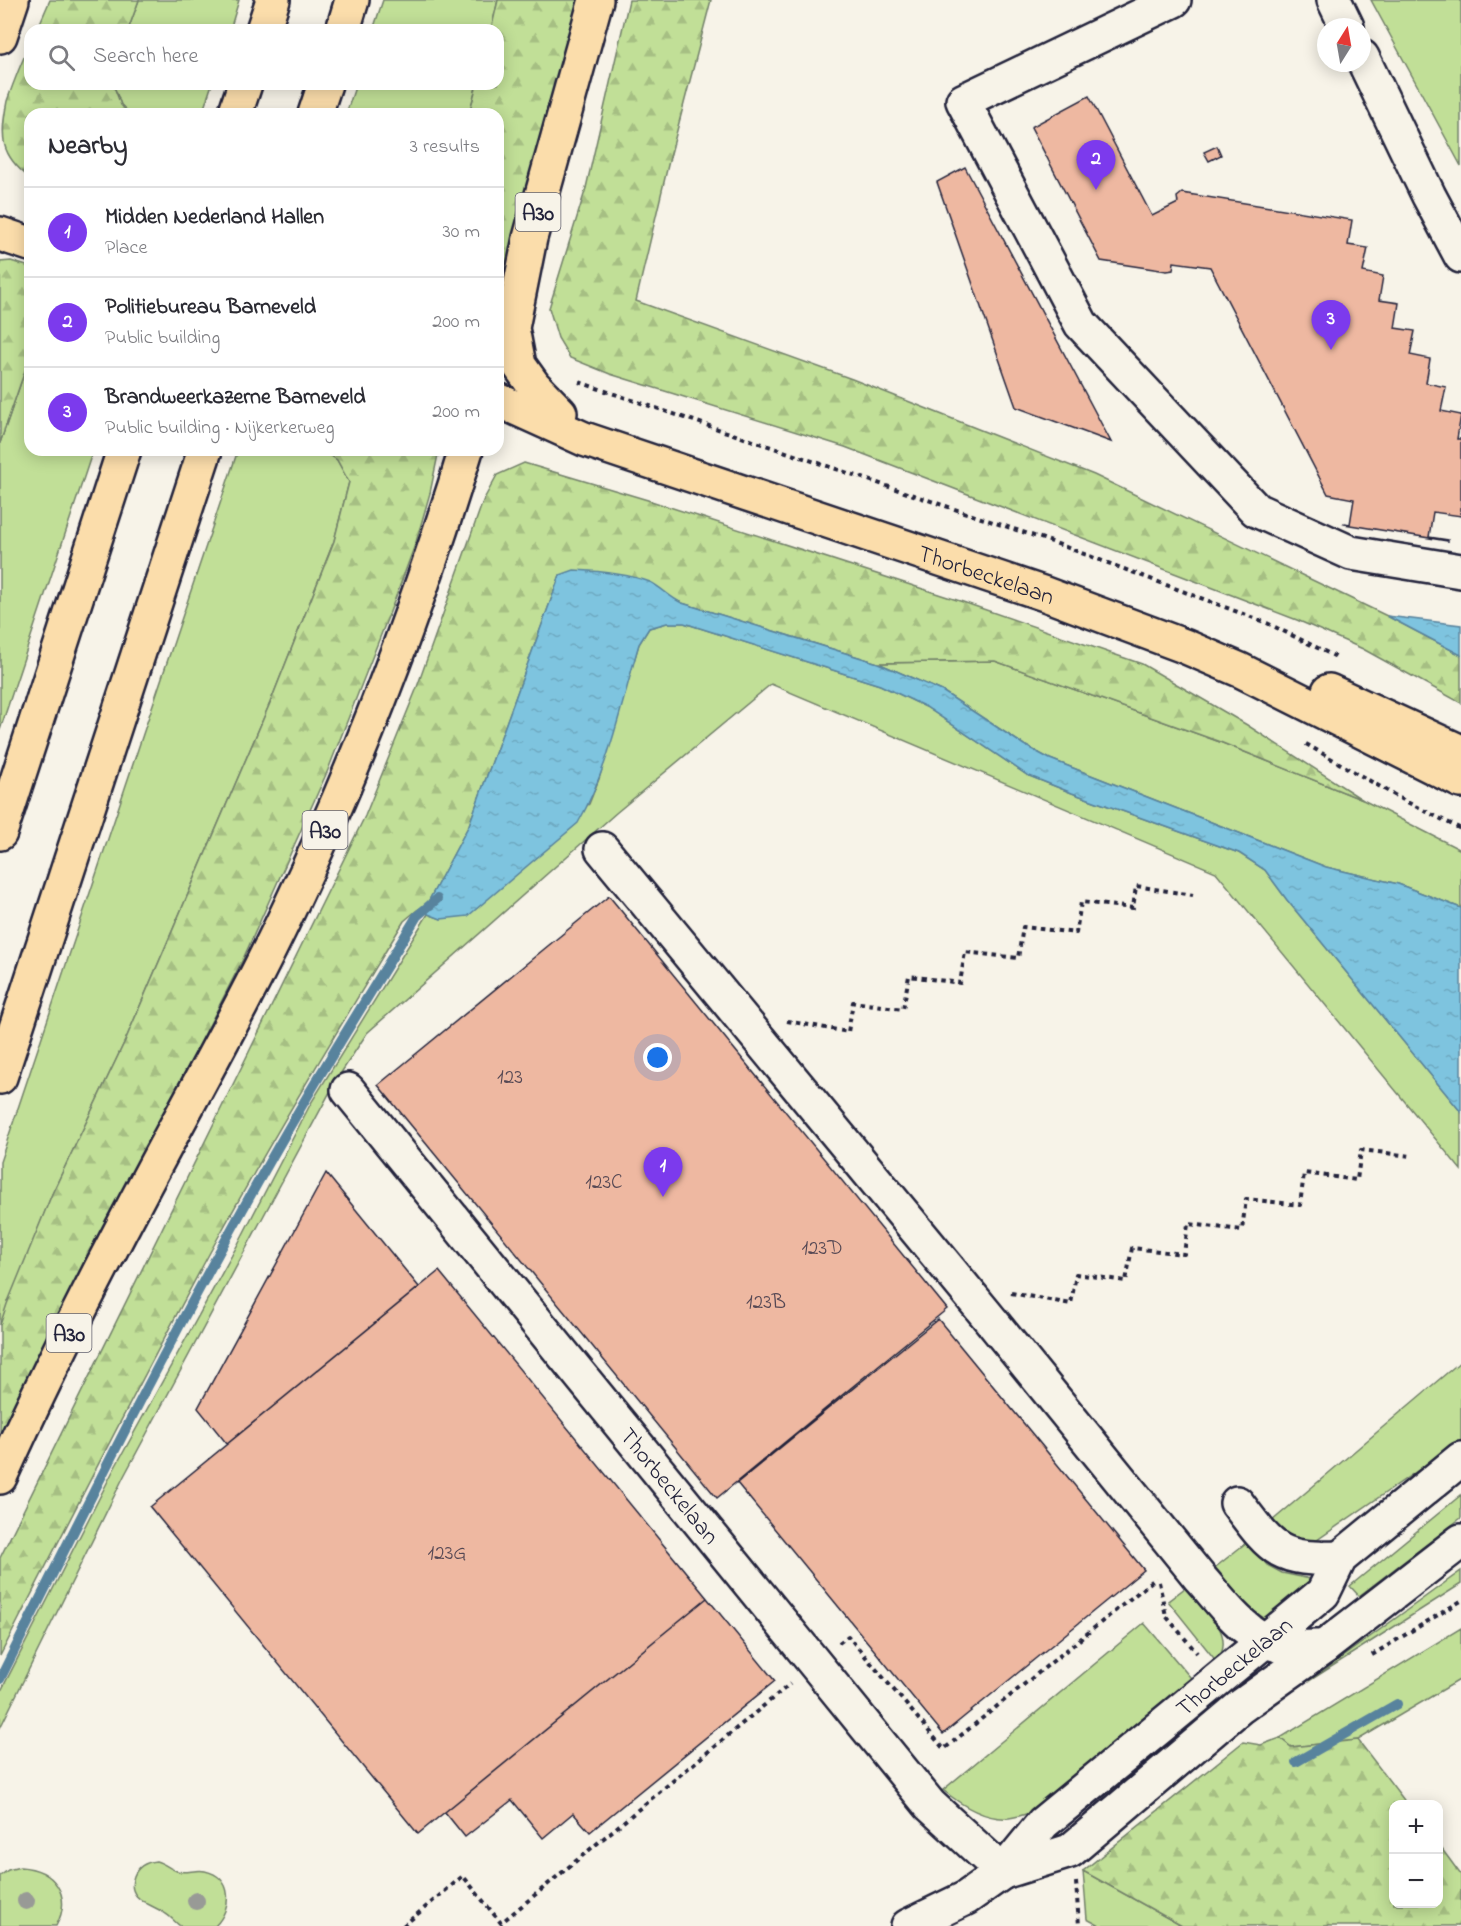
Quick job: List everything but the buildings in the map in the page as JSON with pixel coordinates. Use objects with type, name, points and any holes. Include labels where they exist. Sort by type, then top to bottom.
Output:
[{"type":"main road","points":[[0,36],[12,0]]},
{"type":"main road","points":[[265,24],[273,0]]},
{"type":"main road","points":[[344,24],[352,0]]},
{"type":"main road","name":"A30","points":[[561,413],[534,386],[519,365],[512,328],[530,238],[597,0]]},
{"type":"main road","points":[[237,108],[243,90]]},
{"type":"main road","points":[[317,108],[323,90]]},
{"type":"main road","points":[[0,234],[24,242]]},
{"type":"main road","name":"Thorbeckelaan","points":[[504,400],[561,413],[933,536],[1187,627],[1461,752]]},
{"type":"main road","name":"Thorbeckelaan","points":[[504,402],[584,439],[1045,594],[1184,646],[1240,670],[1461,782]]},
{"type":"main road","points":[[0,833],[122,456]]},
{"type":"main road","points":[[0,1077],[203,456]]},
{"type":"main road","name":"A30","points":[[0,1477],[92,1285],[218,1052],[296,896],[381,698],[464,456]]},
{"type":"street","points":[[1174,0],[963,101],[1081,324],[1256,510],[1351,553],[1461,571]]},
{"type":"street","points":[[1334,0],[1343,18]]},
{"type":"street","points":[[1369,72],[1429,196],[1461,256]]},
{"type":"street","points":[[602,849],[1233,1616],[1265,1641],[1300,1647],[1324,1647]]},
{"type":"street","name":"Thorbeckelaan","points":[[348,1090],[930,1806],[1003,1872]]},
{"type":"street","name":"Thorbeckelaan","points":[[908,1926],[966,1898],[1003,1872],[1042,1823],[1323,1593],[1340,1558],[1461,1459]]},
{"type":"street","points":[[1237,1503],[1269,1544],[1290,1556],[1308,1559],[1340,1558]]},
{"type":"street","name":"Thorbeckelaan","points":[[1003,1872],[1070,1851],[1240,1707],[1324,1647],[1461,1541]]},
{"type":"path","points":[[574,381],[1055,543],[1267,623],[1341,659]]},
{"type":"path","points":[[761,1042],[788,1020],[848,1032],[853,1002],[903,1009],[909,976],[960,983],[965,952],[1018,958],[1023,927],[1076,933],[1081,902],[1134,908],[1136,886],[1193,895]]},
{"type":"path","points":[[985,1313],[1011,1292],[1071,1304],[1076,1274],[1126,1281],[1132,1248],[1184,1254],[1188,1224],[1242,1230],[1246,1199],[1300,1204],[1304,1173],[1357,1180],[1361,1150],[1411,1156]]},
{"type":"path","points":[[403,1926],[463,1876],[501,1923],[848,1636],[944,1749],[1158,1576]]},
{"type":"green space","points":[[50,0],[139,0],[130,24],[40,24]]},
{"type":"green space","points":[[139,0],[239,0],[232,24],[130,24]]},
{"type":"green space","points":[[383,0],[498,0],[492,24],[375,24]]},
{"type":"green space","points":[[498,0],[581,0],[514,247],[504,271],[504,108],[471,108],[475,90],[504,90],[504,24],[492,24]]},
{"type":"green space","points":[[629,0],[711,0],[668,165],[636,301],[852,379],[1094,475],[1387,616],[1461,655],[1461,703],[1363,649],[1297,620],[845,447],[610,374],[570,358],[558,338],[549,308],[586,188]]},
{"type":"green space","points":[[1371,0],[1461,0],[1461,166]]},
{"type":"green space","points":[[24,58],[24,90],[115,90],[124,108],[24,108],[24,173],[8,153],[3,136],[7,101]]},
{"type":"green space","points":[[115,90],[210,90],[204,108],[124,108]]},
{"type":"green space","points":[[354,90],[475,90],[471,108],[348,108]]},
{"type":"green space","points":[[11,261],[24,265],[24,373],[0,443],[0,262]]},
{"type":"green space","points":[[24,373],[24,456],[91,456],[0,730],[0,443]]},
{"type":"green space","points":[[236,456],[331,456],[337,460],[349,482],[334,541],[270,703],[125,1041],[52,1194],[0,1325],[0,1162]]},
{"type":"green space","points":[[331,456],[438,456],[416,542],[328,770],[243,959],[133,1175],[0,1447],[0,1325],[7,1304],[52,1194],[125,1041],[270,703],[334,541],[349,482],[337,460]]},
{"type":"green space","points":[[524,463],[651,501],[960,601],[1142,664],[1247,725],[1363,800],[1220,742],[995,661],[878,663],[682,603],[670,598],[650,583],[560,575],[469,825],[427,904],[404,921],[242,1194],[136,1391],[0,1656],[0,1558],[365,816],[416,690],[483,501],[497,475]]},
{"type":"green space","points":[[667,623],[684,623],[880,685],[926,707],[1027,775],[1239,853],[1265,870],[1461,1112],[1461,1170],[1216,872],[771,684],[616,813],[367,1033],[337,1079],[124,1476],[0,1728],[0,1693],[113,1471],[238,1244],[311,1103],[428,914],[441,919],[589,804],[599,779],[639,644],[649,628]]},
{"type":"green space","points":[[995,661],[1220,742],[1363,800],[1461,850],[1461,908],[1398,884],[1326,867],[1050,759],[1024,745],[942,691],[878,663]]},
{"type":"green space","points":[[1461,1361],[1461,1440],[1459,1442],[1317,1540],[1303,1541],[1292,1538],[1272,1521]]},
{"type":"green space","points":[[1461,1495],[1461,1518],[1359,1596],[1350,1586]]},
{"type":"green space","points":[[1247,1542],[1267,1565],[1282,1573],[1320,1581],[1271,1623],[1254,1611],[1212,1570]]},
{"type":"green space","points":[[1461,1571],[1461,1584],[1309,1681]]},
{"type":"green space","points":[[1185,1588],[1209,1613],[1221,1631],[1222,1651],[1217,1662],[1168,1601]]},
{"type":"green space","points":[[1144,1623],[1196,1684],[1033,1812],[1009,1818],[991,1817],[965,1806],[943,1790]]},
{"type":"green space","points":[[1461,1628],[1461,1679],[1358,1740],[1291,1747],[1280,1738]]},
{"type":"green space","points":[[1280,1738],[1291,1747],[1358,1740],[1404,1800],[1389,1800],[1389,1908],[1443,1908],[1443,1850],[1461,1875],[1461,1926],[1182,1926],[1083,1871],[1243,1742],[1261,1745]]},
{"type":"green space","points":[[156,1861],[180,1872],[205,1871],[221,1880],[225,1886],[227,1902],[221,1919],[215,1926],[180,1926],[168,1915],[136,1896],[132,1884],[134,1876],[143,1865]]},
{"type":"green space","points":[[20,1867],[42,1873],[51,1878],[57,1886],[62,1904],[61,1915],[56,1926],[0,1926],[0,1876],[8,1870]]},
{"type":"green space","points":[[1083,1871],[1182,1926],[1100,1926],[1087,1919]]},
{"type":"water","points":[[574,570],[612,573],[642,579],[654,584],[682,603],[878,663],[942,691],[1024,745],[1050,759],[1326,867],[1398,884],[1461,908],[1461,1112],[1265,870],[1239,853],[1027,775],[926,707],[880,685],[684,623],[667,623],[649,628],[639,644],[606,759],[589,803],[578,823],[468,916],[441,919],[428,914],[427,904],[469,825],[560,575]]},
{"type":"water","points":[[1387,616],[1461,625],[1461,655]]},
{"type":"waterway","points":[[0,1679],[147,1388],[263,1172],[417,916],[437,899]]},
{"type":"waterway","points":[[1296,1762],[1397,1704]]},
{"type":"place","name":"Politiebureau Barneveld","points":[[1096,190]]},
{"type":"place","name":"Brandweerkazerne Barneveld","points":[[1331,350]]},
{"type":"place","name":"Midden Nederland Hallen","points":[[663,1197]]}]
